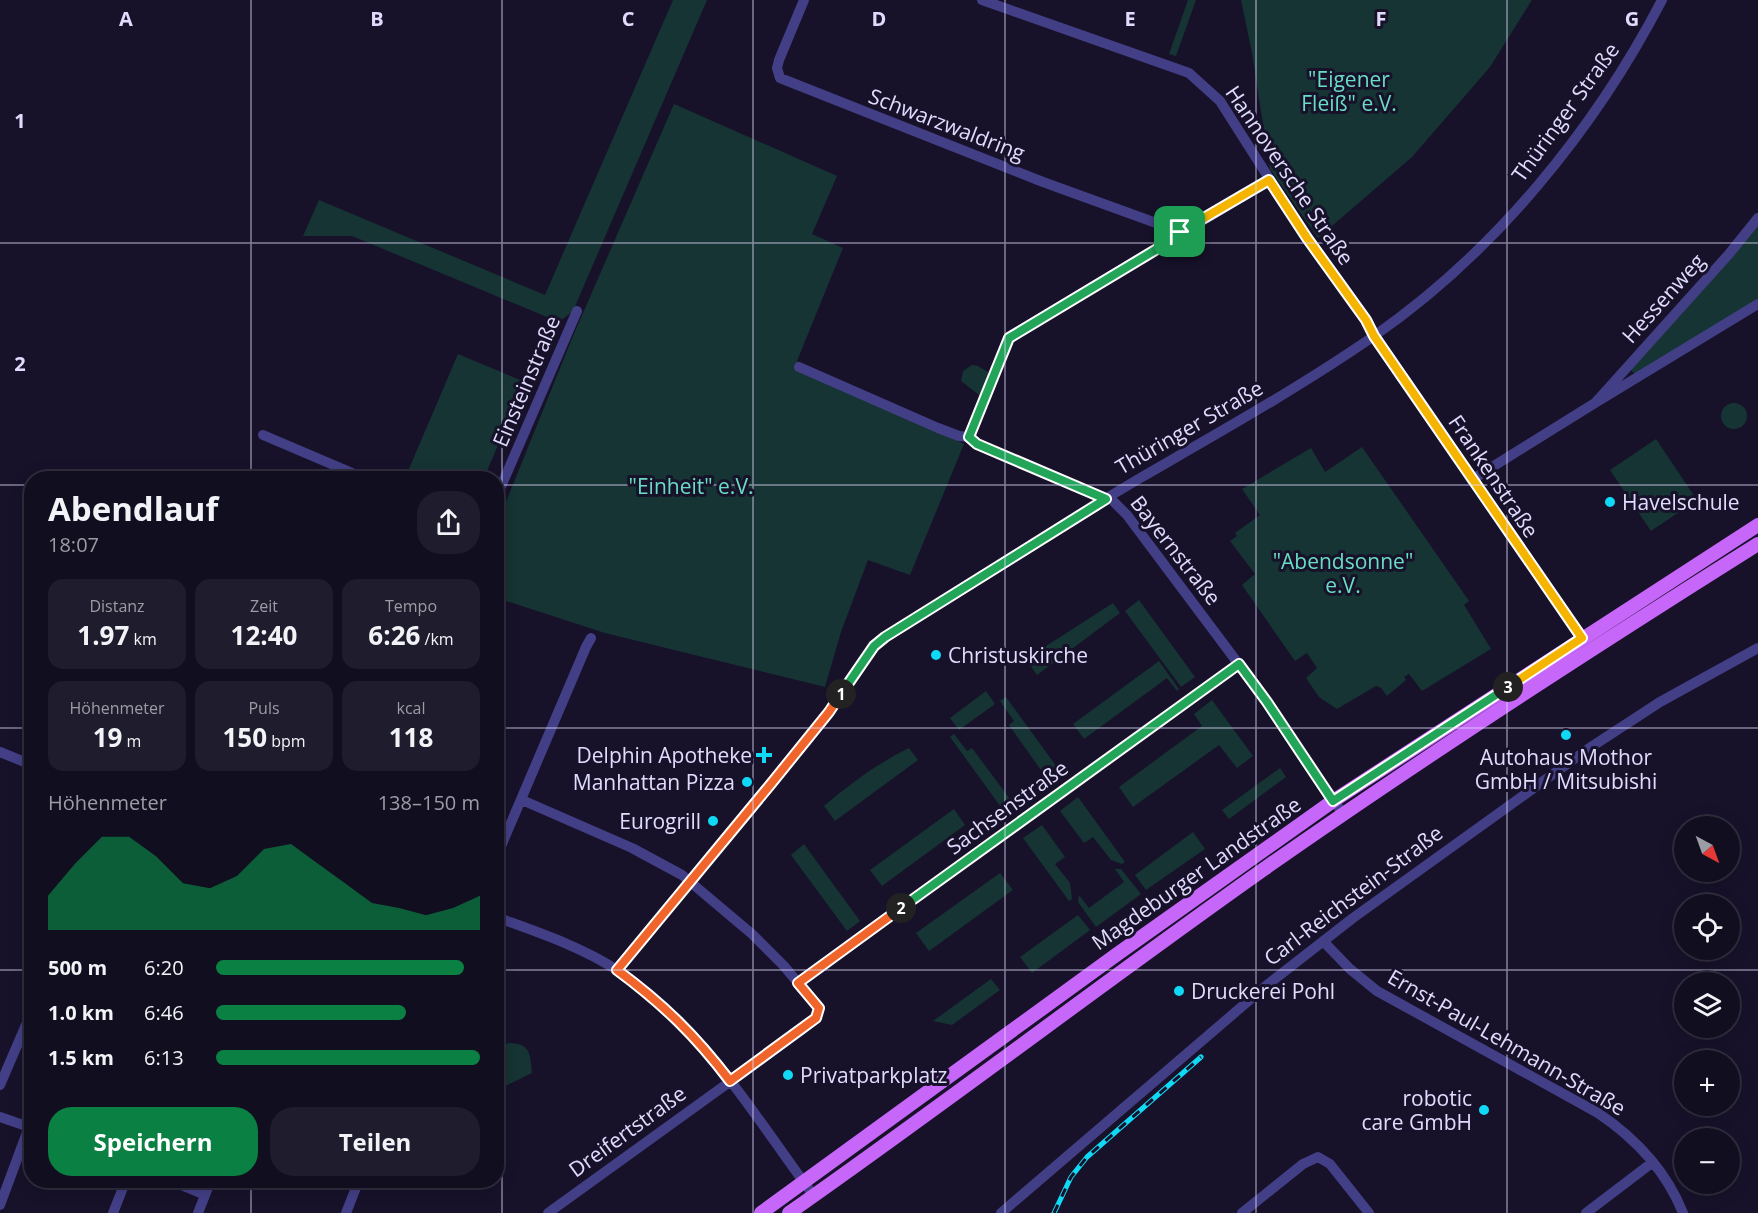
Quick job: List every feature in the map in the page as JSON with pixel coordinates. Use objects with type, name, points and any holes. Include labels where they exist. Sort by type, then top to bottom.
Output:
[{"type":"main road","name":"Magdeburger Landstraße","points":[[761,1213],[1333,801],[1758,525]]},
{"type":"main road","name":"Magdeburger Landstraße","points":[[789,1213],[1262,870],[1343,814],[1617,633],[1758,544]]},
{"type":"street","name":"Schwarzwaldring","points":[[804,0],[779,60],[777,68],[780,78],[1022,174],[1180,232]]},
{"type":"street","name":"Hannoversche Straße","points":[[982,0],[1189,73],[1211,91],[1220,101],[1307,238],[1366,320],[1374,336]]},
{"type":"street","name":"Thüringer Straße","points":[[617,970],[829,712],[874,646],[1106,499],[1277,399],[1374,336],[1443,280],[1485,242],[1541,182],[1601,104],[1648,28],[1662,0]]},
{"type":"street","points":[[969,437],[1009,338],[1269,180]]},
{"type":"street","name":"Hessenweg","points":[[1595,403],[1729,254],[1758,218]]},
{"type":"street","name":"Hessenweg","points":[[1473,479],[1758,304]]},
{"type":"street","name":"Einsteinstraße","points":[[504,480],[577,311]]},
{"type":"street","name":"Frankenstraße","points":[[1374,336],[1582,638]]},
{"type":"street","name":"Bayernstraße","points":[[799,367],[938,428],[959,436],[969,437],[977,444],[1112,500],[1127,515],[1267,702],[1343,814]]},
{"type":"street","points":[[262,435],[347,471]]},
{"type":"street","points":[[504,840],[591,638]]},
{"type":"street","name":"Carl-Reichstein-Straße","points":[[1001,1213],[1170,1066],[1323,941],[1449,847],[1588,749],[1660,702],[1758,648]]},
{"type":"street","name":"Sachsenstraße","points":[[798,983],[1239,664]]},
{"type":"street","points":[[0,752],[24,762]]},
{"type":"street","points":[[522,800],[665,864],[752,934],[798,983]]},
{"type":"street","points":[[504,920],[578,948],[617,970],[669,1010],[707,1050],[814,1196]]},
{"type":"street","name":"Ernst-Paul-Lehmann-Straße","points":[[1323,941],[1350,969],[1377,992],[1598,1113],[1636,1142],[1653,1162],[1679,1202],[1683,1213]]},
{"type":"street","name":"Dreifertstraße","points":[[548,1213],[816,1018],[819,1008],[798,983]]},
{"type":"street","points":[[0,1085],[24,1030]]},
{"type":"street","points":[[0,1117],[24,1126]]},
{"type":"street","points":[[0,1205],[24,1143]]},
{"type":"street","points":[[1242,1213],[1303,1164],[1318,1157],[1330,1164],[1369,1213]]},
{"type":"street","points":[[1586,1213],[1653,1162]]},
{"type":"street","points":[[112,1213],[123,1188]]},
{"type":"street","points":[[188,1188],[205,1195]]},
{"type":"street","points":[[198,1213],[208,1188]]},
{"type":"street","points":[[346,1213],[356,1188]]},
{"type":"green space","points":[[673,0],[707,0],[573,311],[559,322],[352,236],[303,236],[319,200],[545,295]]},
{"type":"green space","points":[[1188,0],[1196,0],[1176,56],[1169,54]]},
{"type":"green space","name":"\"Eigener Fleiß\" e.V.","points":[[1241,0],[1532,0],[1490,67],[1412,157],[1318,238],[1270,169],[1252,53]]},
{"type":"green space","name":"\"Einheit\" e.V.","points":[[674,104],[837,176],[812,234],[843,248],[797,361],[964,444],[910,575],[868,560],[841,632],[825,687],[605,633],[504,600],[504,507],[573,336]]},
{"type":"green space","points":[[1758,224],[1758,299],[1636,375],[1630,369]]},
{"type":"green space","points":[[458,354],[525,382],[487,471],[408,471]]},
{"type":"green space","points":[[972,365],[988,372],[979,395],[961,381],[963,371]]},
{"type":"green space","points":[[1734,403],[1743,407],[1747,416],[1743,425],[1734,429],[1725,425],[1721,416],[1725,407]]},
{"type":"green space","points":[[1656,439],[1697,500],[1651,531],[1610,470]]},
{"type":"green space","name":"\"Abendsonne\" e.V.","points":[[1362,447],[1469,601],[1464,605],[1491,649],[1422,691],[1409,674],[1404,677],[1406,680],[1387,696],[1381,688],[1376,686],[1337,709],[1319,697],[1306,678],[1317,668],[1307,653],[1295,661],[1242,585],[1255,574],[1230,541],[1237,536],[1235,533],[1260,515],[1242,489],[1311,448],[1325,472]]},
{"type":"green space","points":[[1139,600],[1195,677],[1181,687],[1125,611]]},
{"type":"green space","points":[[1113,603],[1120,613],[1037,675],[1026,659]]},
{"type":"green space","points":[[1159,661],[1179,689],[1177,691],[1167,678],[1084,739],[1073,724]]},
{"type":"green space","points":[[986,691],[995,704],[959,730],[950,718]]},
{"type":"green space","points":[[1006,697],[1062,774],[1050,783],[1009,725],[1014,721],[1000,701]]},
{"type":"green space","points":[[1212,700],[1253,756],[1237,768],[1219,745],[1133,807],[1119,787],[1202,726],[1194,714]]},
{"type":"green space","points":[[954,734],[967,751],[972,748],[1016,807],[1006,814],[950,737]]},
{"type":"green space","points":[[909,748],[918,760],[835,821],[824,806],[865,774]]},
{"type":"green space","points":[[1280,768],[1286,777],[1229,819],[1222,810]]},
{"type":"green space","points":[[1078,797],[1125,862],[1122,864],[1111,860],[1093,837],[1084,843],[1060,811]]},
{"type":"green space","points":[[954,809],[965,825],[882,886],[870,870]]},
{"type":"green space","points":[[1042,825],[1065,857],[1055,864],[1070,883],[1072,899],[1069,901],[1023,838]]},
{"type":"green space","points":[[1193,832],[1205,849],[1146,890],[1135,875]]},
{"type":"green space","points":[[804,844],[860,921],[847,931],[791,855]]},
{"type":"green space","points":[[1115,869],[1121,869],[1141,894],[1096,927],[1078,902],[1079,895],[1089,908],[1124,882]]},
{"type":"green space","points":[[1000,873],[1013,890],[929,951],[916,933]]},
{"type":"green space","points":[[1078,915],[1090,930],[1032,973],[1020,957]]},
{"type":"green space","points":[[991,979],[1000,990],[952,1025],[933,1021]]},
{"type":"green space","points":[[504,1044],[517,1044],[526,1048],[531,1060],[532,1073],[504,1087]]},
{"type":"railway","points":[[1054,1213],[1071,1177],[1087,1157],[1201,1057]]},
{"type":"place","name":"Havelschule","points":[[1610,502]]},
{"type":"place","name":"Christuskirche","points":[[936,655]]},
{"type":"place","name":"Autohaus Mothor GmbH / Mitsubishi","points":[[1566,735]]},
{"type":"place","name":"Delphin Apotheke","points":[[764,755]]},
{"type":"place","name":"Manhattan Pizza","points":[[747,782]]},
{"type":"place","name":"Eurogrill","points":[[713,821]]},
{"type":"place","name":"Druckerei Pohl","points":[[1179,991]]},
{"type":"place","name":"Privatparkplatz","points":[[788,1075]]},
{"type":"place","name":"robotic care GmbH","points":[[1484,1110]]},
{"type":"route","points":[[1269,180],[1582,638],[1333,801],[1239,664],[798,983],[819,1008],[816,1018],[730,1081],[707,1050],[669,1010],[617,970],[829,712],[874,646],[1106,499],[977,444],[969,437],[1009,338],[1172,240],[1180,232],[1269,180]]}]
